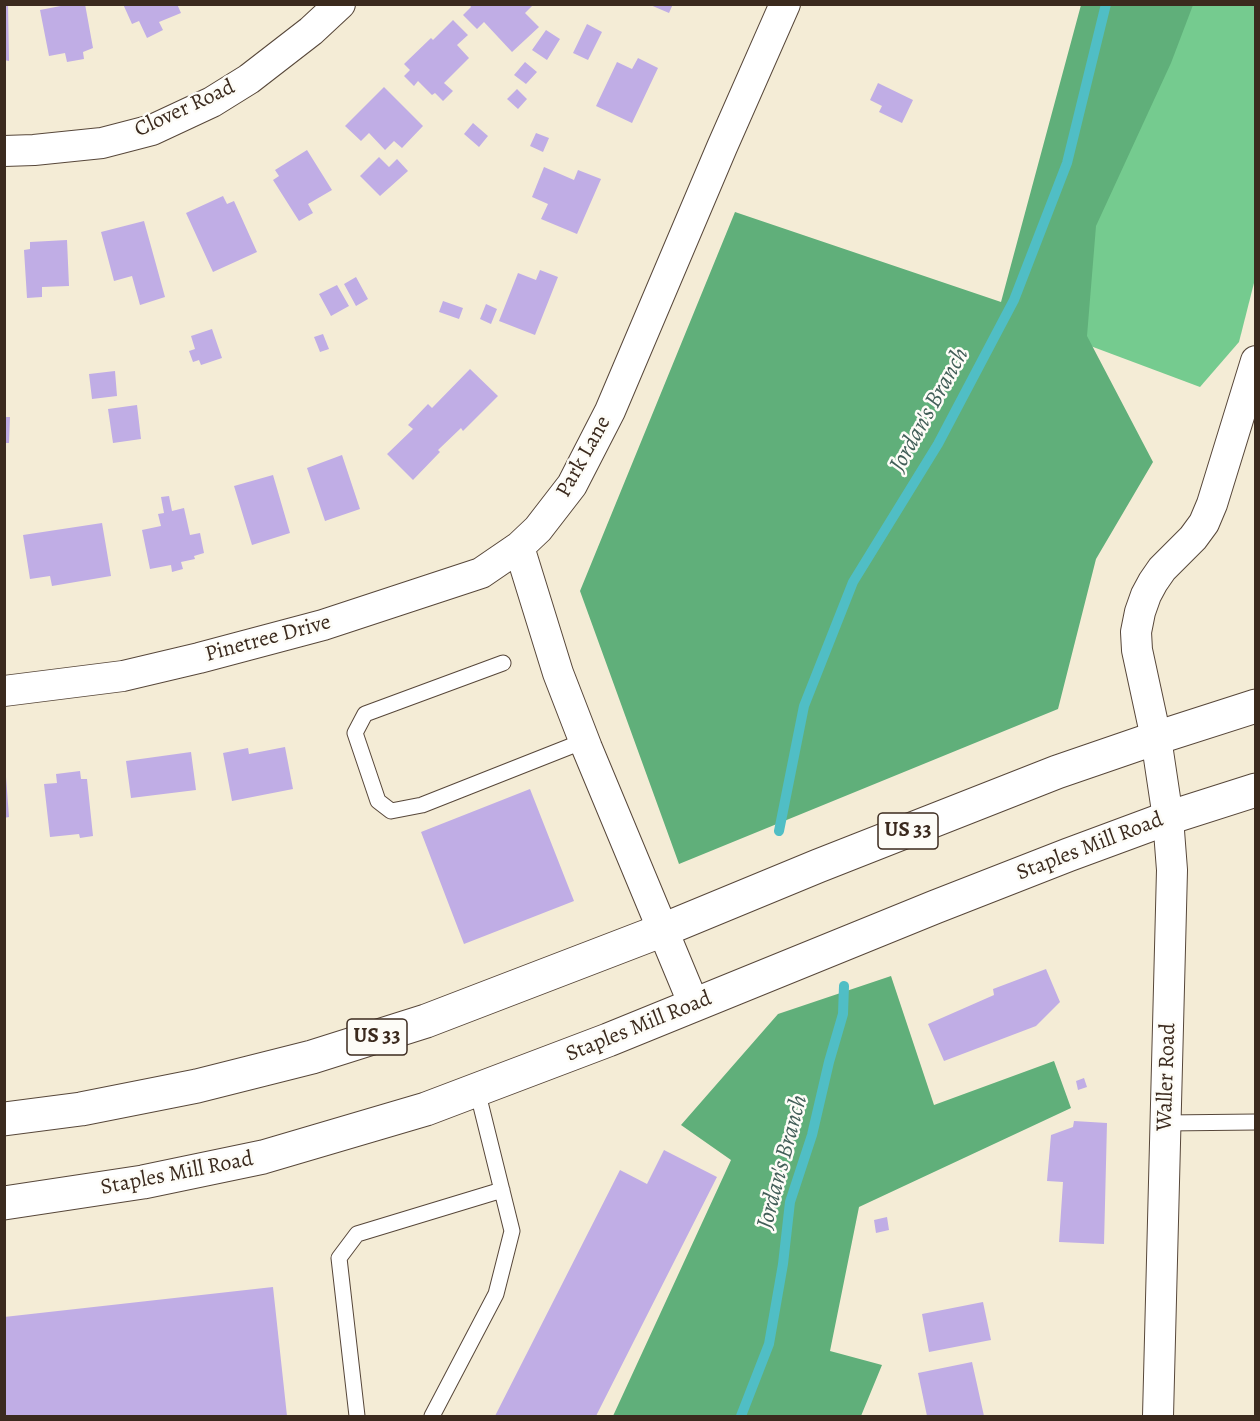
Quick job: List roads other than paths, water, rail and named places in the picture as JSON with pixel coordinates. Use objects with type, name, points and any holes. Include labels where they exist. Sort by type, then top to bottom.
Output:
[{"type":"main road","name":"US 33","points":[[4,1119],[81,1109],[197,1086],[312,1057],[426,1021],[663,930],[1057,772],[1256,706]]},
{"type":"main road","name":"Staples Mill Road","points":[[4,1203],[143,1182],[263,1156],[417,1112],[597,1045],[1068,855],[1168,818],[1256,790]]},
{"type":"street","name":"Clover Road","points":[[4,151],[102,143],[152,130],[212,102],[249,79],[311,31],[340,4]]},
{"type":"street","name":"Park Lane","points":[[519,547],[538,529],[572,485],[610,411],[785,4]]},
{"type":"street","name":"Waller Road","points":[[1158,1416],[1172,870],[1168,818],[1156,738],[1137,650],[1136,632],[1146,596],[1162,569],[1193,538],[1204,523],[1212,504],[1256,361]]},
{"type":"street","name":"Pinetree Drive","points":[[4,691],[123,676],[311,628],[481,573],[519,547]]},
{"type":"street","points":[[519,547],[558,673],[694,1005]]},
{"type":"lane","points":[[503,663],[366,714],[356,733],[378,801],[390,811],[422,805],[584,741]]},
{"type":"lane","points":[[432,1416],[495,1294],[512,1231],[477,1090]]},
{"type":"lane","points":[[1166,1123],[1256,1122]]},
{"type":"lane","points":[[357,1416],[339,1258],[357,1234],[502,1190]]},
{"type":"waterway","name":"Jordan's Branch","points":[[779,831],[804,706],[853,582],[938,444],[1014,300],[1067,163],[1106,4]]},
{"type":"waterway","name":"Jordan's Branch","points":[[741,1416],[769,1344],[783,1264],[790,1202],[812,1135],[843,1014],[844,986]]}]
